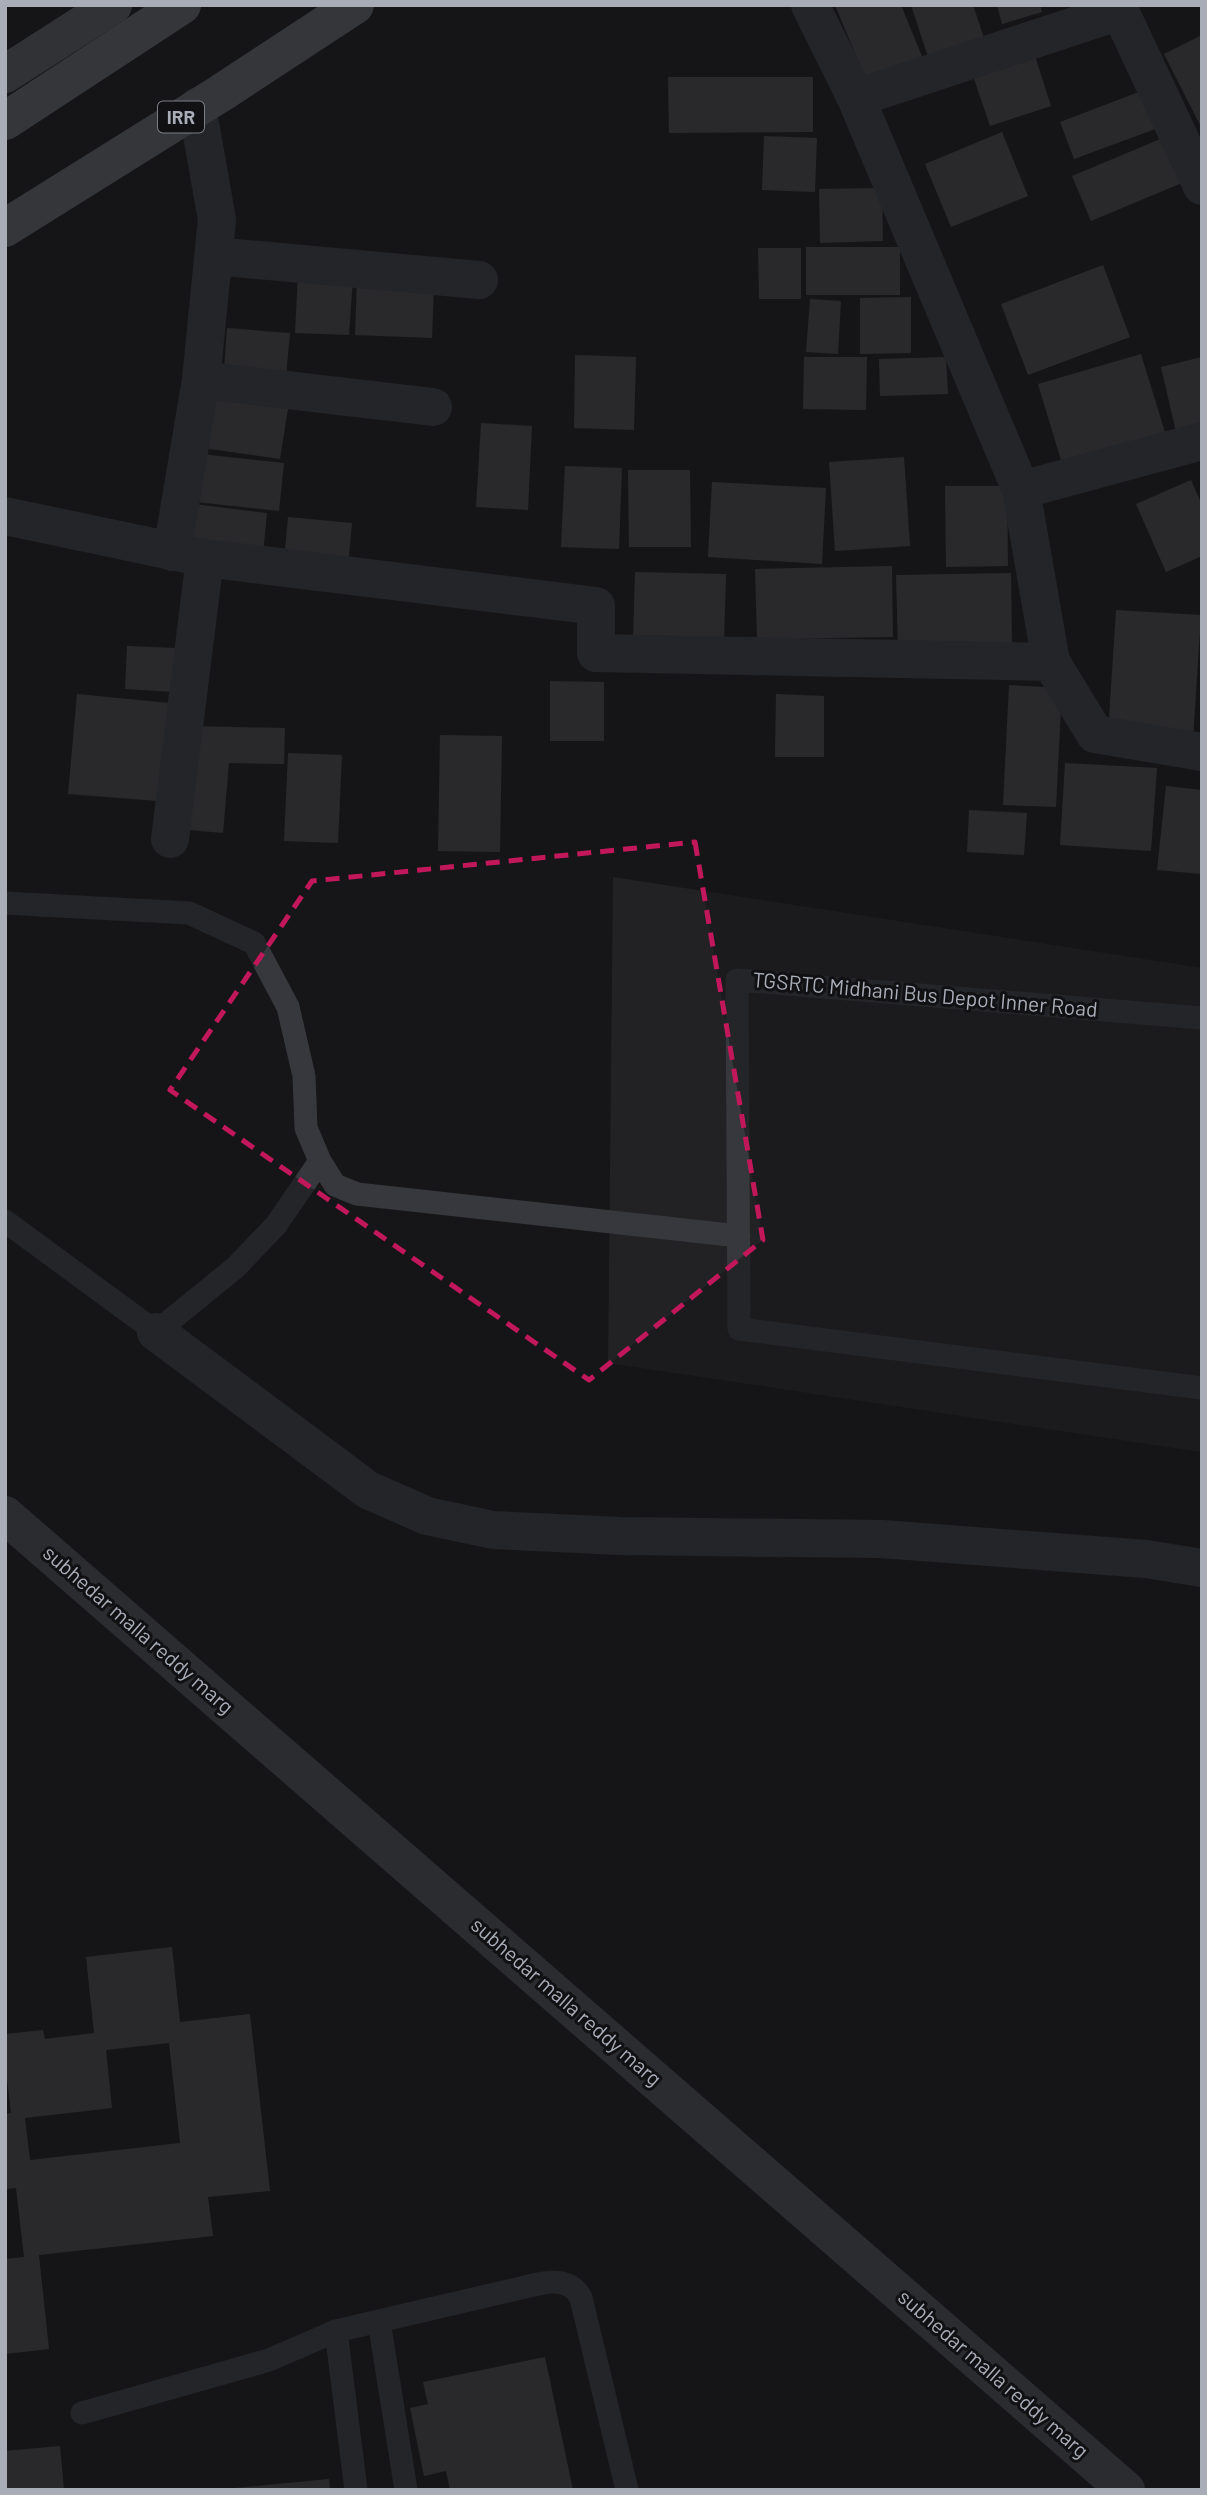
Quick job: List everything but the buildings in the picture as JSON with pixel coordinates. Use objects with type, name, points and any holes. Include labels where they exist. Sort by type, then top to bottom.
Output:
[{"type":"highway","points":[[5,121],[183,5]]},
{"type":"highway","name":"IRR","points":[[5,228],[355,5]]},
{"type":"main road","points":[[5,74],[113,5]]},
{"type":"main road","name":"subhedar malla reddy marg","points":[[5,1515],[1126,2490]]},
{"type":"street","points":[[810,5],[856,98],[1021,490],[1051,662],[1095,734],[1202,752]]},
{"type":"street","points":[[856,98],[1119,8],[1202,186]]},
{"type":"street","points":[[170,839],[188,555],[216,219],[197,107]]},
{"type":"street","points":[[214,257],[479,280]]},
{"type":"street","points":[[201,380],[433,407]]},
{"type":"street","points":[[1021,490],[1202,441]]},
{"type":"street","points":[[5,516],[188,555],[596,606],[596,653],[1051,662]]},
{"type":"street","points":[[156,1332],[368,1490],[427,1516],[493,1530],[620,1536],[882,1539],[1146,1559],[1202,1568]]},
{"type":"lane","points":[[5,903],[189,913],[254,943],[288,1007],[304,1076],[306,1128],[320,1161],[335,1185],[356,1194],[740,1236]]},
{"type":"lane","name":"TGSRTC Midhani Bus Depot Inner Road","points":[[1202,1018],[737,980],[739,1329],[1202,1388]]},
{"type":"lane","points":[[5,1221],[156,1332],[236,1267],[276,1225],[320,1161]]},
{"type":"lane","points":[[82,2413],[270,2360],[336,2331],[550,2281],[565,2283],[576,2288],[581,2298],[627,2490]]},
{"type":"lane","points":[[379,2321],[407,2490]]},
{"type":"lane","points":[[336,2331],[356,2490]]},
{"type":"highlighted area","points":[[695,842],[763,1240],[589,1380],[170,1090],[312,881]]},
{"type":"shaded area","points":[[613,877],[1202,968],[1202,1452],[608,1363]]}]
